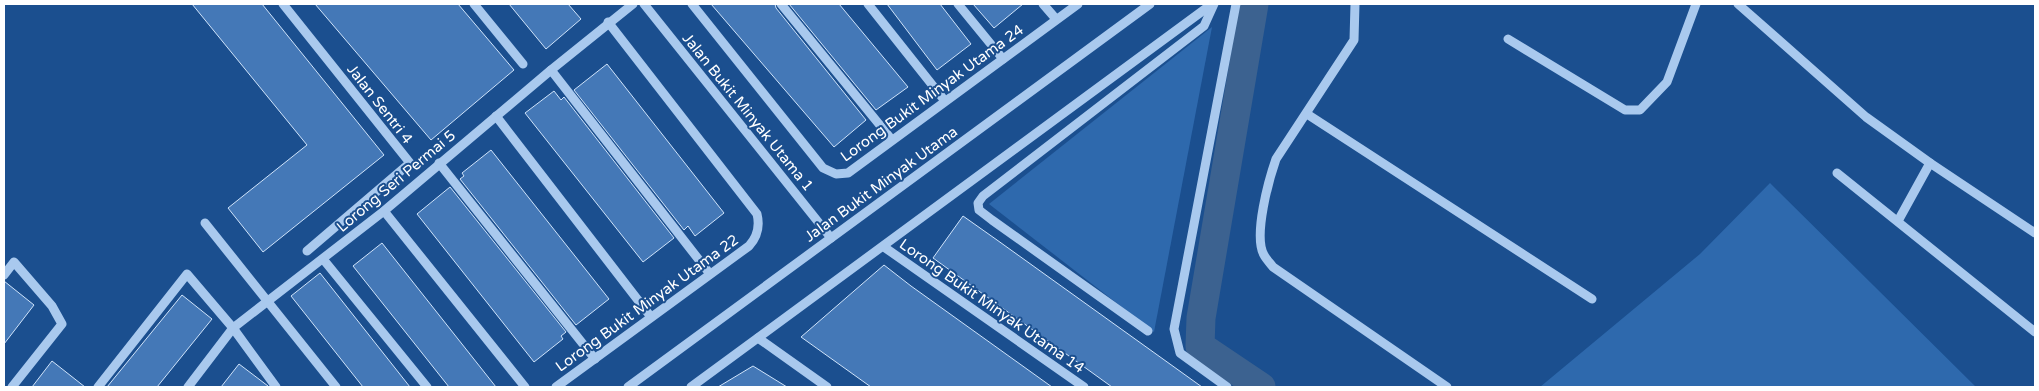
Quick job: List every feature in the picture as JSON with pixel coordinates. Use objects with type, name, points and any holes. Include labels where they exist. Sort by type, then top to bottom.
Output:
[{"type":"street","name":"Jalan Sentri 4","points":[[283,4],[410,164],[307,251]]},
{"type":"street","points":[[474,4],[523,64]]},
{"type":"street","name":"Lorong Seri Permai 5","points":[[188,387],[233,328],[384,211],[439,163],[632,4]]},
{"type":"street","name":"Jalan Bukit Minyak Utama 1","points":[[644,4],[830,238]]},
{"type":"street","name":"Lorong Bukit Minyak Utama 24","points":[[692,4],[823,168],[836,174],[848,173],[1078,4]]},
{"type":"street","points":[[781,4],[892,140]]},
{"type":"street","points":[[868,4],[945,101]]},
{"type":"street","points":[[958,4],[1003,59]]},
{"type":"street","points":[[1043,4],[1056,19]]},
{"type":"street","name":"Jalan Bukit Minyak Utama","points":[[628,387],[1150,4]]},
{"type":"street","points":[[691,387],[1213,4]]},
{"type":"street","points":[[1148,330],[992,220],[979,210],[978,203],[983,196],[1204,26],[1213,4]]},
{"type":"street","points":[[1227,387],[1180,353],[1174,329],[1236,4]]},
{"type":"street","points":[[1355,4],[1354,40],[1276,159],[1268,181],[1260,236],[1263,254],[1273,267],[1447,387]]},
{"type":"street","points":[[1508,39],[1625,110],[1640,110],[1667,82],[1696,4]]},
{"type":"street","points":[[1738,4],[1866,117],[1930,163],[2035,233]]},
{"type":"street","name":"Lorong Bukit Minyak Utama 22","points":[[556,387],[749,246],[755,239],[758,230],[757,214],[608,22]]},
{"type":"street","points":[[551,70],[710,274]]},
{"type":"street","points":[[1307,114],[1592,299]]},
{"type":"street","points":[[496,116],[652,317]]},
{"type":"street","points":[[439,163],[595,359]]},
{"type":"street","points":[[1898,221],[1930,163]]},
{"type":"street","points":[[1837,173],[2035,332]]},
{"type":"street","points":[[384,211],[524,387]]},
{"type":"street","points":[[205,223],[336,387]]},
{"type":"street","name":"Lorong Bukit Minyak Utama 14","points":[[884,247],[1084,387]]},
{"type":"street","points":[[323,259],[427,387]]},
{"type":"street","points":[[4,275],[14,262],[52,306],[62,324],[12,387]]},
{"type":"street","points":[[98,387],[187,274],[233,328],[276,387]]},
{"type":"street","points":[[758,338],[827,387]]},
{"type":"shaded area","points":[[1212,27],[1154,332],[989,204]]},
{"type":"shaded area","points":[[1770,183],[1976,387],[1540,387],[1700,254]]},
{"type":"building","points":[[192,4],[262,4],[384,155],[263,252],[228,208],[307,145]]},
{"type":"building","points":[[315,4],[458,4],[514,70],[431,140]]},
{"type":"building","points":[[509,4],[568,4],[581,19],[546,49]]},
{"type":"building","points":[[711,4],[775,4],[776,8],[866,120],[834,147]]},
{"type":"building","points":[[789,4],[839,4],[908,87],[876,110]]},
{"type":"building","points":[[887,4],[940,4],[971,44],[937,70]]},
{"type":"building","points":[[973,4],[1023,4],[994,28]]},
{"type":"building","points":[[607,64],[724,213],[695,236],[688,226],[684,230],[574,90]]},
{"type":"building","points":[[554,91],[561,100],[564,97],[674,238],[643,262],[525,113]]},
{"type":"building","points":[[491,150],[609,299],[576,325],[460,179],[464,176],[462,173]]},
{"type":"building","points":[[450,187],[566,332],[561,336],[563,339],[534,362],[417,214]]},
{"type":"building","points":[[963,216],[1202,387],[1112,387],[933,258]]},
{"type":"building","points":[[382,243],[496,387],[449,387],[353,266]]},
{"type":"building","points":[[884,265],[1052,387],[871,387],[801,337]]},
{"type":"building","points":[[320,273],[410,387],[363,387],[291,296]]},
{"type":"building","points":[[4,281],[34,305],[4,344]]},
{"type":"building","points":[[182,295],[212,319],[157,387],[107,387]]},
{"type":"building","points":[[52,361],[85,387],[32,387]]},
{"type":"building","points":[[239,364],[268,386],[268,387],[221,387]]},
{"type":"building","points":[[753,366],[787,387],[718,387]]},
{"type":"waterway","points":[[1254,4],[1201,318],[1200,346],[1261,387]]}]
